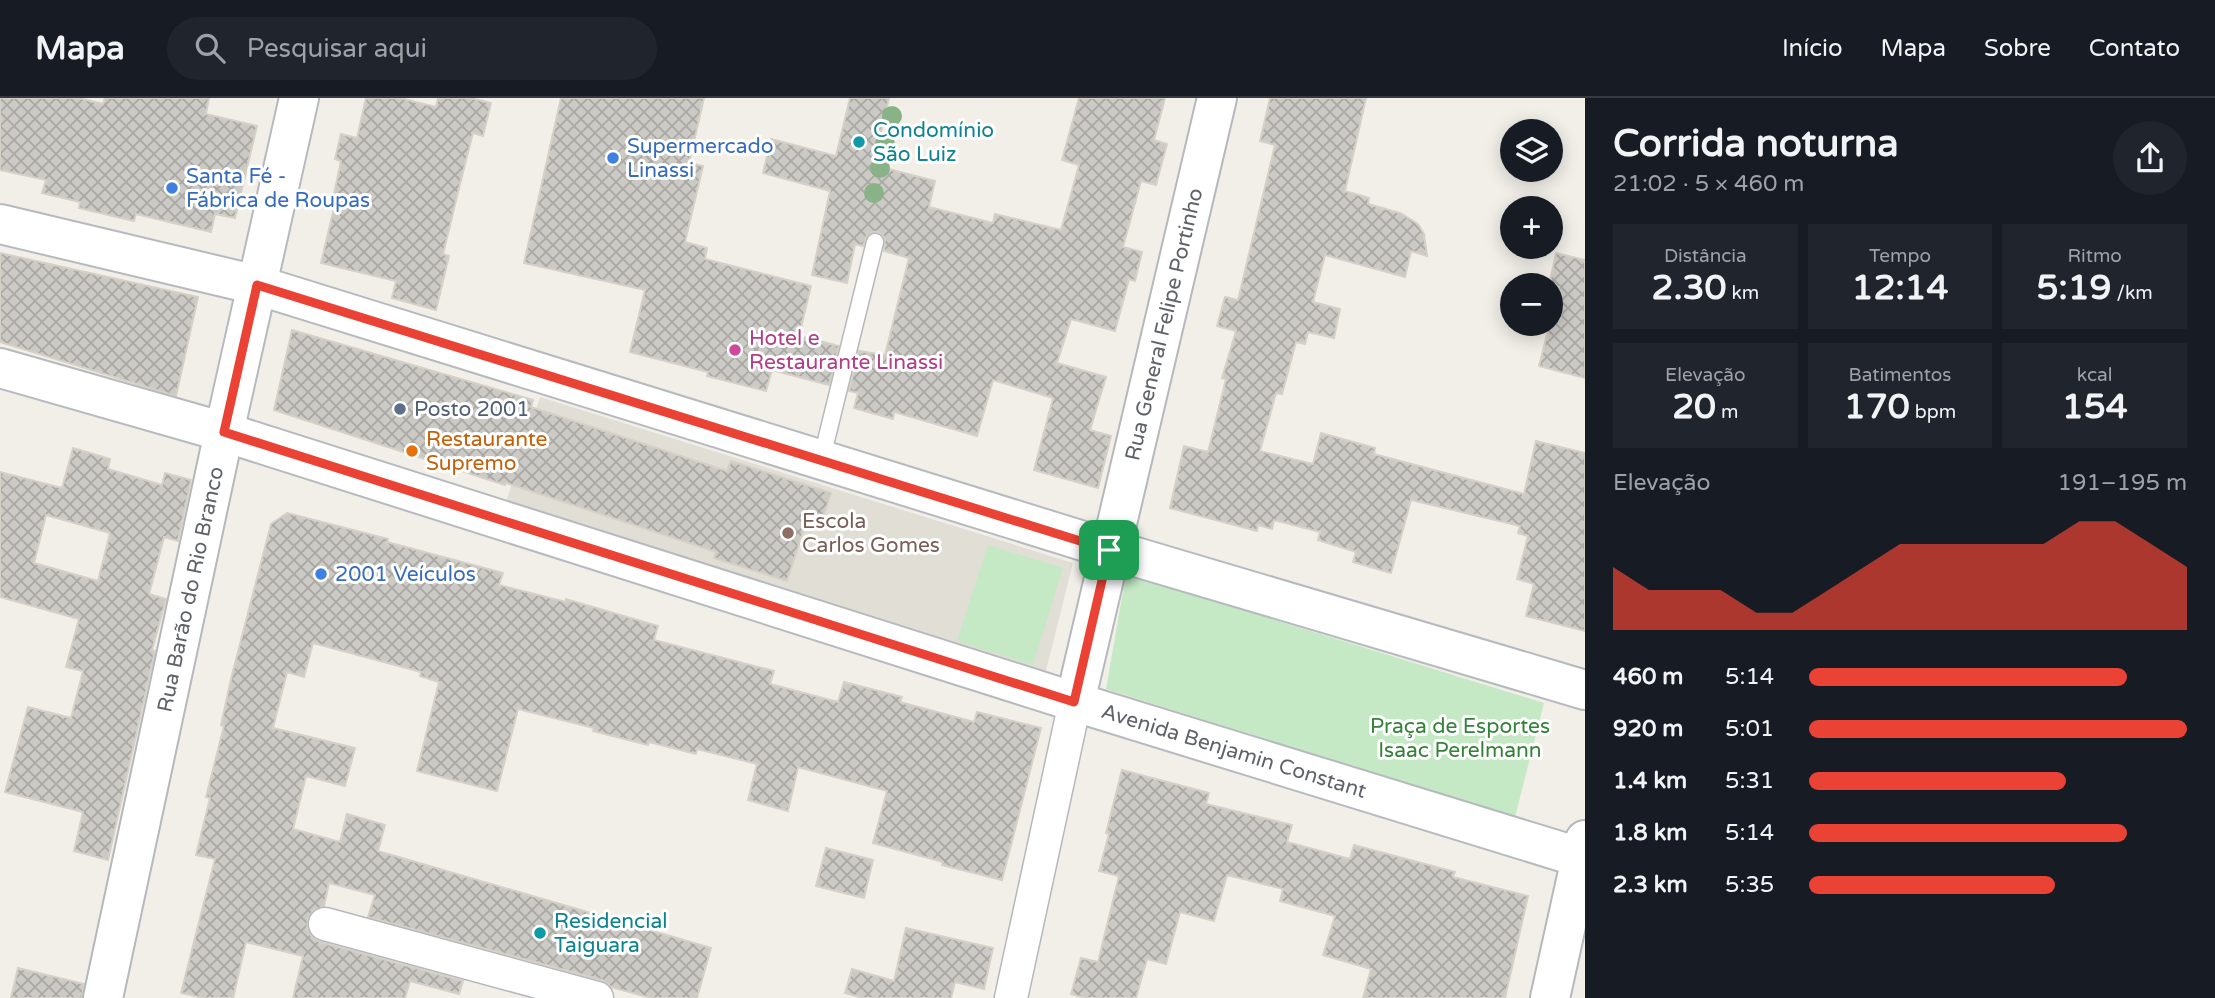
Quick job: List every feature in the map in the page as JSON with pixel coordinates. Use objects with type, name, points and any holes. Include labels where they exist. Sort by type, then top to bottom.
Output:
[{"type":"main road","name":"Rua Barão do Rio Branco","points":[[103,998],[224,432],[299,98]]},
{"type":"main road","name":"Rua General Felipe Portinho","points":[[1074,702],[1217,98]]},
{"type":"main road","points":[[0,224],[257,285],[1109,550],[1585,690]]},
{"type":"main road","name":"Avenida Benjamin Constant","points":[[0,368],[224,432],[1074,702],[1584,853]]},
{"type":"main road","points":[[1550,998],[1584,853]]},
{"type":"street","points":[[1011,998],[1074,702]]},
{"type":"street","points":[[325,924],[516,987],[597,998]]},
{"type":"lane","points":[[821,461],[875,242]]},
{"type":"shaded area","name":"Escola Carlos Gomes","points":[[540,397],[1073,563],[1045,675],[506,502]]},
{"type":"green space","points":[[988,545],[1063,568],[1033,665],[957,641]]},
{"type":"green space","name":"Praça de Esportes Isaac Perelmann","points":[[1126,574],[1544,703],[1515,817],[1106,689]]},
{"type":"building","points":[[0,98],[79,98],[103,104],[105,98],[209,98],[206,114],[257,126],[235,218],[215,214],[211,232],[136,214],[134,221],[79,208],[80,202],[42,193],[46,180],[0,170]]},
{"type":"building","points":[[366,98],[400,98],[436,107],[438,98],[470,98],[491,103],[483,136],[473,133],[443,254],[449,256],[436,310],[392,298],[396,281],[321,263],[334,208],[331,208],[341,161],[335,159],[341,134],[357,138]]},
{"type":"building","points":[[561,98],[704,98],[689,163],[703,166],[685,242],[707,248],[705,259],[811,286],[799,336],[839,346],[829,385],[772,370],[766,391],[707,376],[708,372],[630,352],[645,290],[524,263]]},
{"type":"building","points":[[850,98],[889,98],[873,165],[935,181],[929,207],[993,223],[995,214],[1061,230],[1079,165],[1062,160],[1079,98],[1165,98],[1154,140],[1167,144],[1156,185],[1141,181],[1123,247],[1142,252],[1135,281],[1129,279],[1115,331],[1071,319],[1057,363],[1106,377],[1090,430],[1111,436],[1098,488],[1034,470],[1053,398],[993,380],[977,436],[894,412],[893,419],[854,408],[858,393],[849,391],[859,351],[885,355],[909,258],[884,251],[885,238],[878,232],[873,232],[867,235],[863,246],[855,244],[847,283],[812,275],[830,191],[763,173],[771,139],[836,156]]},
{"type":"building","points":[[1270,98],[1366,98],[1345,191],[1369,198],[1368,204],[1400,213],[1418,224],[1424,234],[1427,256],[1411,251],[1405,277],[1325,255],[1313,302],[1340,309],[1334,338],[1308,332],[1305,344],[1296,342],[1282,394],[1276,393],[1260,451],[1313,464],[1321,433],[1375,448],[1374,454],[1524,494],[1536,441],[1585,453],[1585,631],[1526,616],[1534,584],[1517,579],[1528,536],[1518,533],[1520,526],[1411,500],[1391,573],[1353,562],[1356,552],[1318,540],[1320,532],[1274,520],[1272,529],[1258,525],[1257,531],[1170,508],[1184,446],[1208,452],[1226,379],[1222,378],[1236,331],[1217,326],[1225,297],[1238,300],[1275,145],[1260,141]]},
{"type":"building","points":[[0,253],[198,297],[176,396],[0,342]]},
{"type":"building","points":[[1563,255],[1585,260],[1585,378],[1539,366],[1547,336],[1563,336],[1563,273],[1552,273],[1555,259],[1563,259]]},
{"type":"building","points":[[292,330],[533,400],[531,407],[727,471],[731,461],[831,493],[821,525],[807,520],[787,581],[714,558],[716,552],[274,410]]},
{"type":"building","points":[[73,448],[110,459],[108,469],[162,485],[165,473],[191,480],[178,541],[164,537],[149,594],[166,599],[152,650],[155,651],[108,860],[74,851],[83,812],[5,792],[28,707],[71,718],[83,671],[66,667],[79,619],[0,597],[0,472],[62,488]],"holes":[[[46,515],[110,533],[98,581],[34,563]]]},
{"type":"building","points":[[287,513],[503,573],[499,585],[566,602],[566,599],[658,626],[654,640],[774,671],[770,684],[838,702],[844,682],[902,697],[900,702],[974,722],[977,712],[1041,728],[1002,880],[942,865],[943,862],[873,843],[887,791],[798,767],[788,811],[748,800],[757,764],[697,749],[696,754],[649,742],[648,745],[518,709],[497,791],[417,771],[439,682],[420,676],[421,672],[313,643],[304,677],[287,672],[273,728],[355,748],[345,786],[306,776],[293,829],[340,842],[347,814],[385,825],[378,851],[711,948],[697,998],[651,998],[611,987],[602,980],[368,917],[375,895],[329,883],[324,906],[313,911],[308,919],[307,928],[312,937],[320,942],[463,981],[459,994],[410,981],[405,998],[293,998],[303,956],[246,942],[233,998],[203,998],[181,993],[215,859],[196,855],[210,798],[206,797],[224,726],[221,725],[231,679],[271,524]]},
{"type":"building","points":[[1122,770],[1209,793],[1206,804],[1292,825],[1287,842],[1350,859],[1354,845],[1455,872],[1453,877],[1528,896],[1505,998],[1363,998],[1371,969],[1323,955],[1335,916],[1280,901],[1283,889],[1227,875],[1214,921],[1180,912],[1166,964],[1147,959],[1136,998],[1085,998],[1071,994],[1081,958],[1098,962],[1119,876],[1099,871]]},
{"type":"building","points":[[826,848],[873,860],[864,898],[816,886]]},
{"type":"building","points":[[906,928],[993,948],[984,989],[955,982],[951,998],[863,998],[845,993],[852,969],[894,981]]},
{"type":"building","points":[[18,968],[84,984],[82,998],[11,998]]},
{"type":"place","name":"Condomínio São Luiz","points":[[859,142]]},
{"type":"place","name":"Supermercado Linassi","points":[[613,158]]},
{"type":"place","name":"Santa Fé - Fábrica de Roupas","points":[[172,188]]},
{"type":"place","name":"Hotel e Restaurante Linassi","points":[[735,350]]},
{"type":"place","name":"Posto 2001","points":[[400,409]]},
{"type":"place","name":"Restaurante Supremo","points":[[412,451]]},
{"type":"place","name":"Escola Carlos Gomes","points":[[788,533]]},
{"type":"place","name":"2001 Veículos","points":[[321,574]]},
{"type":"place","name":"Residencial Taiguara","points":[[540,933]]},
{"type":"route","points":[[257,285],[1109,550],[1074,702],[224,432],[257,285]]}]
